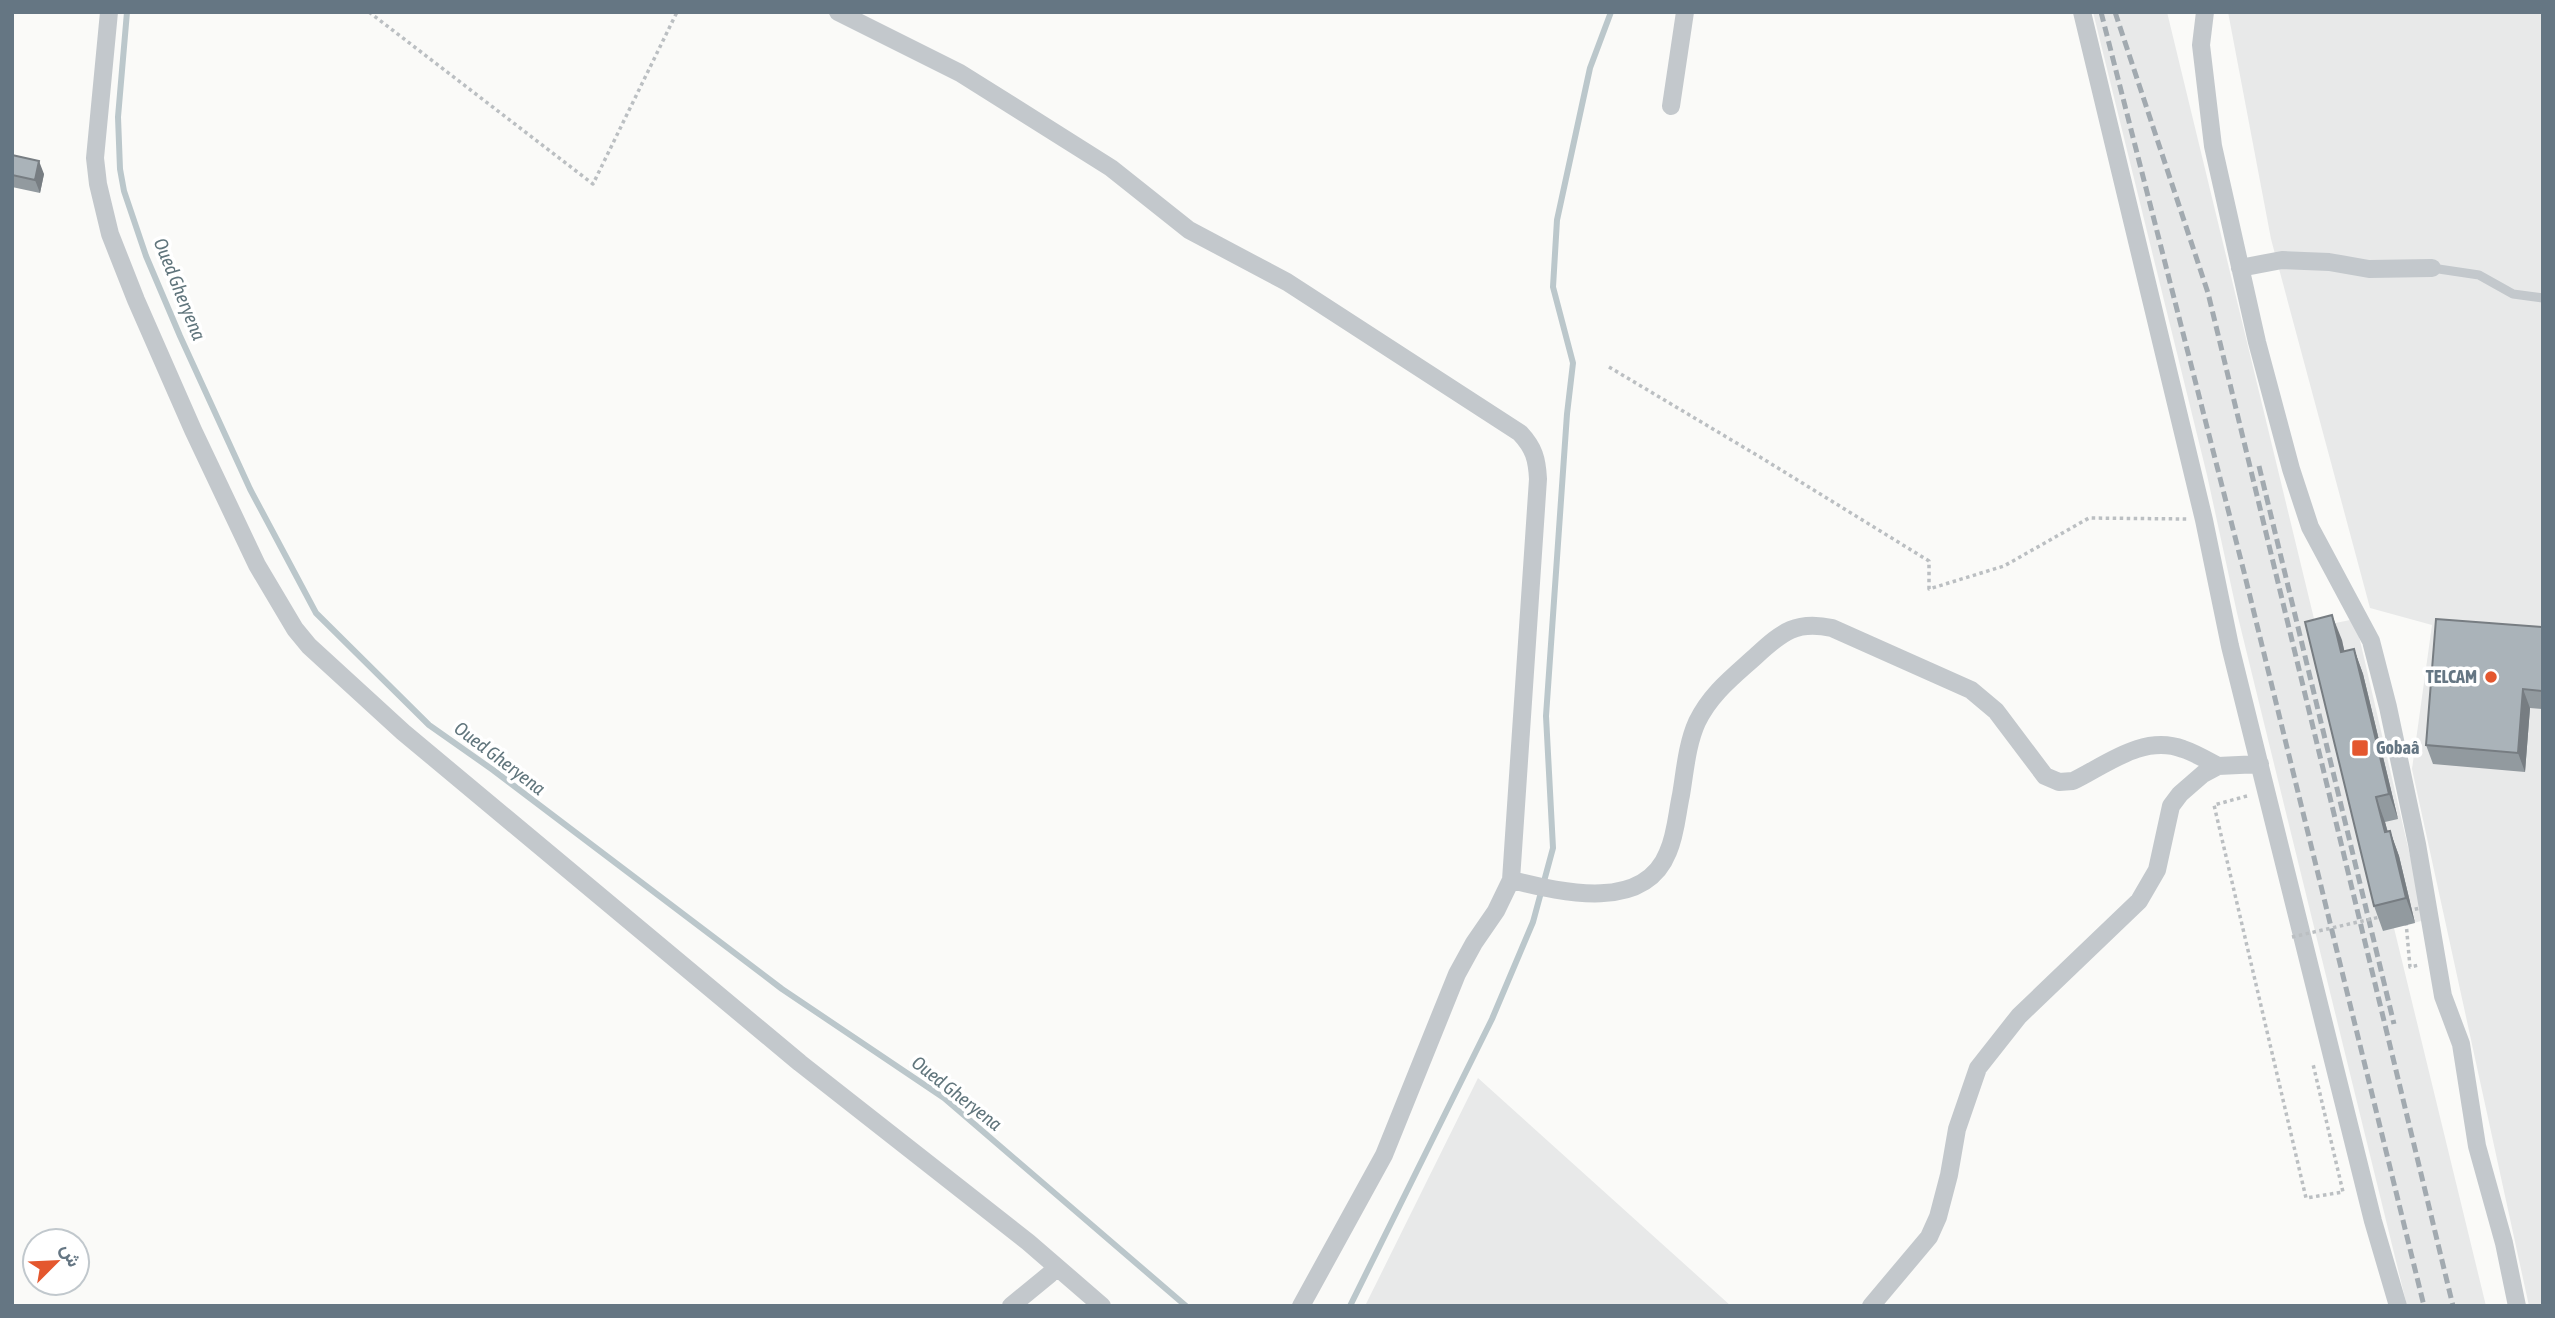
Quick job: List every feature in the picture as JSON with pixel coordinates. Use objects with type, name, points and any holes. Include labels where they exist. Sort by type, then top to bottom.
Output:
[{"type":"street","points":[[109,12],[95,158],[97,184],[110,234],[193,430],[257,565],[295,629],[309,646],[403,732],[800,1063],[1028,1242],[1102,1306]]},
{"type":"street","points":[[838,12],[960,73],[1111,168],[1189,230],[1287,282],[1520,433],[1537,458],[1538,479],[1511,880],[1496,911],[1457,974],[1384,1155],[1301,1306]]},
{"type":"street","points":[[1671,106],[1685,12]]},
{"type":"street","points":[[2082,12],[2204,520],[2230,646],[2373,1221],[2398,1306]]},
{"type":"street","points":[[2205,12],[2201,45],[2213,146],[2257,342],[2291,469],[2310,527],[2371,641],[2388,706],[2417,844],[2443,996],[2461,1044],[2477,1146],[2504,1243],[2516,1306]]},
{"type":"street","points":[[2240,268],[2282,260],[2329,262],[2369,269],[2432,268]]},
{"type":"street","points":[[1511,880],[1555,889],[1617,893],[1637,887],[1655,873],[1663,863],[1672,841],[1690,742],[1703,710],[1721,686],[1780,634],[1800,627],[1832,628],[1971,690],[1989,704],[2040,771],[2052,780],[2073,781],[2118,755],[2147,748],[2181,748],[2218,766],[2260,764]]},
{"type":"street","points":[[1871,1306],[1929,1237],[1938,1217],[1957,1129],[1978,1068],[2019,1016],[2139,901],[2157,870],[2171,806],[2191,783],[2218,766]]},
{"type":"street","points":[[1011,1306],[1050,1274]]},
{"type":"lane","points":[[2432,268],[2479,275],[2513,294],[2543,298]]},
{"type":"path","points":[[369,12],[593,184],[677,12]]},
{"type":"path","points":[[1609,367],[1929,561],[1929,589],[2004,566],[2089,518],[2204,520]]},
{"type":"path","points":[[2247,796],[2214,805],[2306,1198],[2343,1192],[2313,1063]]},
{"type":"path","points":[[2410,967],[2405,911],[2420,908]]},
{"type":"path","points":[[2292,937],[2380,917]]},
{"type":"shaded area","points":[[2093,12],[2167,12],[2316,627],[2355,619],[2425,920],[2394,928],[2486,1306],[2407,1306]]},
{"type":"shaded area","points":[[2228,12],[2543,12],[2543,1306],[2529,1306],[2412,769],[2432,625],[2370,608],[2271,239]]},
{"type":"shaded area","points":[[1478,1078],[1731,1306],[1365,1306]]},
{"type":"building","points":[[12,155],[39,161],[35,180],[12,175]]},
{"type":"building","name":"Gobaâ","points":[[2332,615],[2341,652],[2354,649],[2389,794],[2376,797],[2385,832],[2390,831],[2406,898],[2374,906],[2305,622]]},
{"type":"building","name":"TELCAM","points":[[2436,619],[2543,627],[2543,691],[2523,689],[2518,753],[2426,745]]},
{"type":"waterway","name":"Oued Gheryena","points":[[127,12],[118,117],[120,169],[124,191],[146,256],[180,336],[250,489],[316,613],[429,725],[493,770],[782,989],[944,1098],[1186,1306]]},
{"type":"waterway","points":[[1350,1306],[1492,1019],[1533,922],[1553,848],[1546,716],[1573,363],[1553,287],[1557,220],[1590,68],[1611,12]]},
{"type":"railway","points":[[2101,12],[2244,572],[2424,1306]]},
{"type":"railway","points":[[2115,12],[2208,293],[2453,1306]]},
{"type":"railway","points":[[2259,466],[2394,1024]]},
{"type":"place","name":"TELCAM","points":[[2491,677]]},
{"type":"place","name":"Gobaâ","points":[[2360,748]]}]
